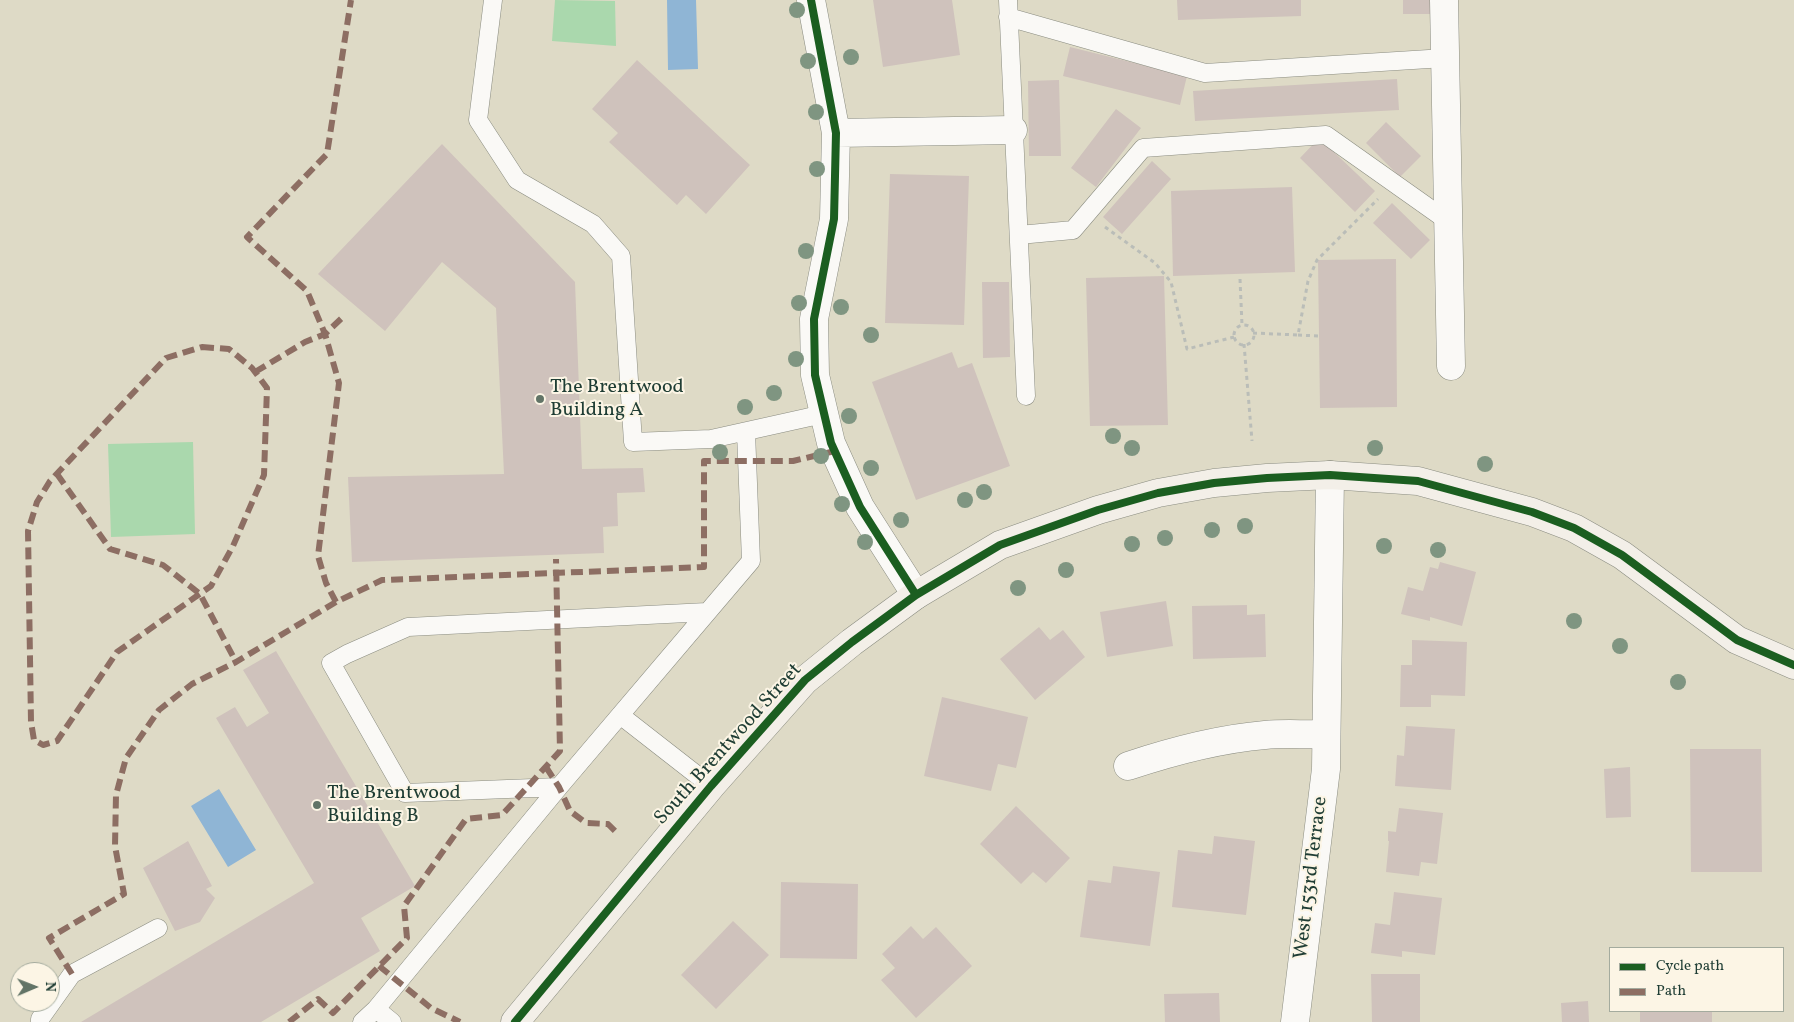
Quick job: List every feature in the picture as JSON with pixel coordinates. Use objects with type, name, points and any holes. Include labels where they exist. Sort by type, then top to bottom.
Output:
[{"type":"street","points":[[811,0],[830,92],[836,133],[834,219],[814,320],[815,375],[831,442],[860,507],[916,595]]},
{"type":"street","points":[[1444,0],[1452,366]]},
{"type":"street","points":[[836,133],[1013,130]]},
{"type":"street","name":"South Brentwood Street","points":[[516,1022],[711,786],[805,680],[852,642],[916,595],[1000,545],[1098,510],[1158,493],[1214,483],[1330,475],[1418,481],[1532,512],[1574,528],[1622,555],[1737,640],[1794,665]]},
{"type":"street","name":"West 153rd Terrace","points":[[1294,1022],[1326,769],[1330,475]]},
{"type":"street","points":[[1128,766],[1170,752],[1217,741],[1267,735],[1326,734]]},
{"type":"lane","points":[[493,0],[478,120],[517,180],[593,224],[621,256],[633,442],[711,439],[810,418],[824,412]]},
{"type":"lane","points":[[1026,396],[1008,8],[1205,73],[1445,58]]},
{"type":"lane","points":[[1019,235],[1073,230],[1143,148],[1326,135],[1449,222]]},
{"type":"lane","points":[[362,1022],[376,1009],[559,787],[751,560],[746,432]]},
{"type":"lane","points":[[559,787],[405,793],[331,663],[347,654],[408,628],[707,612]]},
{"type":"lane","points":[[620,715],[711,786]]},
{"type":"lane","points":[[40,1022],[40,1019],[72,974],[158,928]]},
{"type":"lane","points":[[376,1009],[392,1022]]},
{"type":"path","points":[[1298,335],[1308,281],[1317,260],[1394,184]]},
{"type":"path","points":[[1087,214],[1155,263],[1171,282],[1187,349],[1234,337]]},
{"type":"path","points":[[1240,280],[1242,325]]},
{"type":"path","points":[[1234,337],[1237,328],[1242,325]]},
{"type":"path","points":[[1242,325],[1250,328],[1253,333]]},
{"type":"path","points":[[1234,337],[1238,342],[1244,344],[1250,342],[1253,333]]},
{"type":"path","points":[[1253,333],[1319,336]]},
{"type":"path","points":[[1244,344],[1252,441]]},
{"type":"green space","points":[[555,0],[615,1],[616,46],[552,41]]},
{"type":"green space","points":[[193,442],[195,534],[111,537],[108,444]]},
{"type":"water","points":[[667,0],[696,0],[698,69],[668,70]]},
{"type":"water","points":[[219,789],[256,850],[228,867],[191,806]]},
{"type":"building","points":[[873,0],[952,0],[960,55],[883,67]]},
{"type":"building","points":[[1177,0],[1301,0],[1301,16],[1178,20]]},
{"type":"building","points":[[1403,0],[1433,0],[1433,14],[1403,14]]},
{"type":"building","points":[[1070,47],[1187,76],[1180,105],[1063,76]]},
{"type":"building","points":[[637,60],[750,165],[706,214],[686,195],[677,205],[609,142],[618,133],[592,109]]},
{"type":"building","points":[[1397,79],[1399,110],[1195,121],[1193,91]]},
{"type":"building","points":[[1059,80],[1061,156],[1029,156],[1028,81]]},
{"type":"building","points":[[1116,109],[1141,128],[1096,187],[1071,168]]},
{"type":"building","points":[[1386,122],[1421,156],[1400,177],[1366,143]]},
{"type":"building","points":[[1319,138],[1375,191],[1355,212],[1300,158]]},
{"type":"building","name":"The Brentwood Building A","points":[[442,144],[575,282],[582,469],[643,468],[645,492],[617,493],[618,526],[603,527],[604,553],[352,562],[348,477],[504,474],[496,308],[442,262],[385,331],[318,274]]},
{"type":"building","points":[[1152,161],[1171,179],[1122,234],[1103,217]]},
{"type":"building","points":[[890,174],[969,176],[964,325],[885,323]]},
{"type":"building","points":[[1292,187],[1295,272],[1173,276],[1171,191]]},
{"type":"building","points":[[1392,203],[1430,240],[1411,259],[1373,223]]},
{"type":"building","points":[[1396,259],[1397,407],[1320,408],[1318,260]]},
{"type":"building","points":[[1164,276],[1168,425],[1090,426],[1086,278]]},
{"type":"building","points":[[982,282],[1009,282],[1010,357],[983,358]]},
{"type":"building","points":[[952,352],[958,368],[972,363],[1010,466],[916,500],[872,382]]},
{"type":"building","points":[[1440,562],[1476,572],[1462,626],[1430,617],[1430,621],[1401,614],[1408,587],[1423,591],[1430,567],[1438,569]]},
{"type":"building","points":[[1166,601],[1173,646],[1107,657],[1100,612]]},
{"type":"building","points":[[1247,605],[1247,615],[1265,614],[1266,657],[1193,659],[1192,606]]},
{"type":"building","points":[[1039,627],[1050,640],[1063,630],[1085,657],[1035,700],[1000,659]]},
{"type":"building","points":[[1412,640],[1467,642],[1465,696],[1431,695],[1431,707],[1400,707],[1401,665],[1412,665]]},
{"type":"building","name":"The Brentwood Building B","points":[[276,651],[415,886],[361,918],[380,951],[261,1022],[81,1022],[314,883],[216,718],[235,707],[247,727],[269,713],[243,670]]},
{"type":"building","points":[[942,697],[1028,717],[1016,768],[998,764],[991,791],[924,776]]},
{"type":"building","points":[[1406,726],[1455,729],[1451,790],[1395,786],[1397,755],[1404,756]]},
{"type":"building","points":[[1690,749],[1761,749],[1762,872],[1691,872]]},
{"type":"building","points":[[1630,767],[1631,817],[1606,818],[1604,769]]},
{"type":"building","points":[[1016,806],[1070,858],[1046,883],[1033,872],[1021,884],[980,844]]},
{"type":"building","points":[[1399,808],[1443,813],[1437,864],[1421,862],[1419,876],[1386,872],[1388,831],[1396,832]]},
{"type":"building","points":[[1214,836],[1255,841],[1246,915],[1172,907],[1178,850],[1212,854]]},
{"type":"building","points":[[188,841],[212,886],[206,889],[215,898],[200,922],[175,931],[143,868]]},
{"type":"building","points":[[1113,866],[1160,872],[1150,946],[1080,937],[1088,880],[1111,883]]},
{"type":"building","points":[[781,882],[858,884],[857,959],[780,958]]},
{"type":"building","points":[[1394,892],[1442,898],[1435,955],[1402,951],[1402,957],[1371,953],[1375,923],[1390,925]]},
{"type":"building","points":[[733,921],[769,955],[716,1009],[681,975]]},
{"type":"building","points":[[911,926],[923,939],[936,927],[972,966],[916,1018],[881,980],[895,968],[882,954]]},
{"type":"building","points":[[1371,974],[1420,974],[1420,1022],[1372,1022]]},
{"type":"building","points":[[1219,993],[1220,1022],[1165,1022],[1164,994]]},
{"type":"building","points":[[1588,1001],[1589,1022],[1562,1022],[1561,1003]]},
{"type":"building","points":[[1640,1012],[1712,1012],[1712,1022],[1640,1022]]},
{"type":"marked path","points":[[336,602],[326,583],[318,556],[339,383],[325,334],[307,291],[247,237],[327,154],[351,0]]},
{"type":"marked path","points":[[255,372],[305,342],[325,334],[344,316]]},
{"type":"marked path","points":[[202,347],[229,349],[252,368],[267,388],[264,475],[233,546],[211,586],[117,652],[57,741],[43,745],[34,740],[31,722],[28,531],[37,502],[50,481],[166,358],[202,347]]},
{"type":"marked path","points":[[72,974],[49,938],[124,894],[115,846],[116,795],[126,758],[159,710],[192,684],[236,662],[336,602],[382,580],[704,567],[704,461],[793,461],[835,451]]},
{"type":"marked path","points":[[57,474],[110,549],[163,565],[200,594],[236,662]]},
{"type":"marked path","points":[[289,1022],[318,999],[333,1013],[407,938],[404,906],[466,819],[502,815],[560,751],[556,559]]},
{"type":"marked path","points":[[546,767],[559,787],[570,811],[586,823],[608,824],[616,832]]},
{"type":"marked path","points":[[379,966],[431,1008],[460,1022]]},
{"type":"cycle path","points":[[811,0],[836,133],[834,219],[814,319],[815,375],[831,443],[860,507],[916,595]]},
{"type":"cycle path","points":[[515,1022],[711,786],[805,680],[852,642],[916,595],[1000,545],[1098,510],[1158,493],[1214,483],[1330,475],[1418,481],[1532,512],[1574,528],[1622,555],[1737,640],[1794,665]]},
{"type":"place","name":"The Brentwood Building A","points":[[540,399]]},
{"type":"place","name":"The Brentwood Building B","points":[[317,805]]}]
